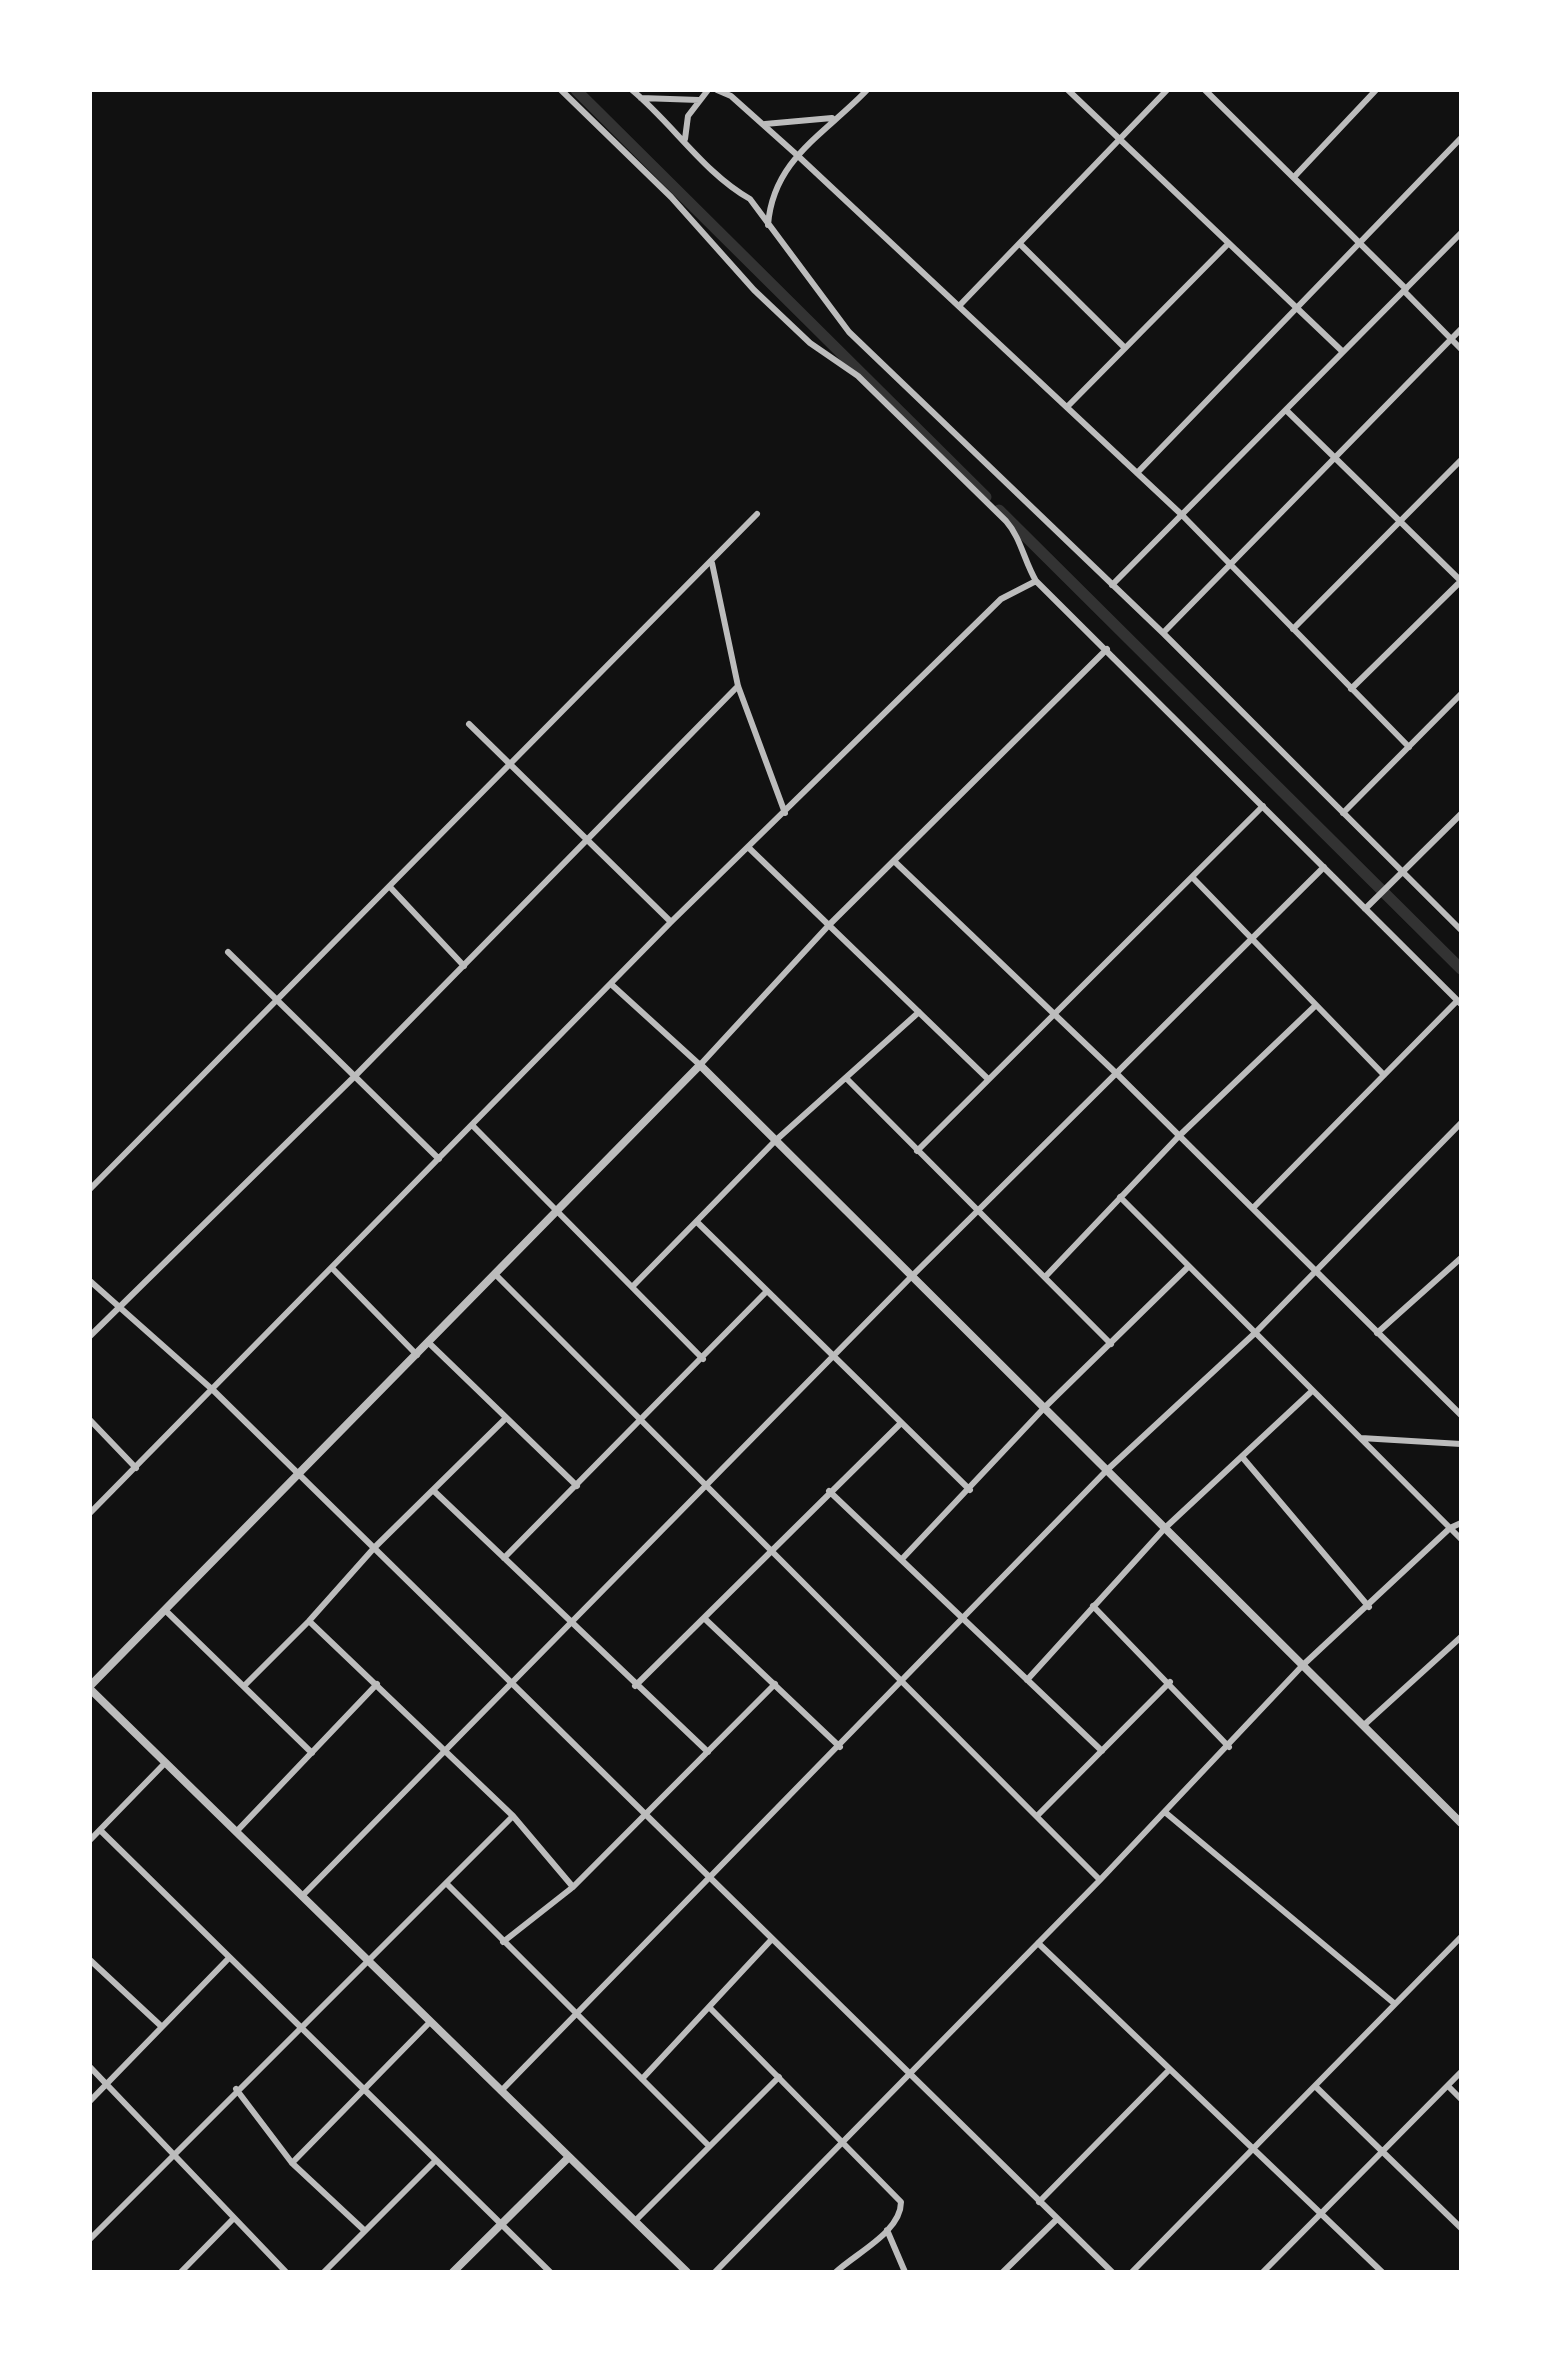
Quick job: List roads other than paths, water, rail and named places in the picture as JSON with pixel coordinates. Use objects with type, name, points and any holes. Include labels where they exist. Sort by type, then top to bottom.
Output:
[{"type":"street","points":[[561,90],[671,197],[754,290],[810,342],[858,376],[1006,521],[1036,581],[1459,1002],[1253,1208]]},
{"type":"street","points":[[632,90],[685,139],[726,186],[750,199],[849,332],[1163,633],[1461,930]]},
{"type":"street","points":[[685,139],[688,116],[708,90]]},
{"type":"street","points":[[717,90],[734,93],[1182,515],[1409,747]]},
{"type":"street","points":[[768,225],[774,188],[797,154],[867,90]]},
{"type":"street","points":[[1068,90],[1344,352]]},
{"type":"street","points":[[959,306],[1168,90]]},
{"type":"street","points":[[1205,90],[1360,241],[1461,348]]},
{"type":"street","points":[[1294,177],[1376,90]]},
{"type":"street","points":[[642,98],[667,94],[699,100]]},
{"type":"street","points":[[764,124],[834,118]]},
{"type":"street","points":[[1137,473],[1461,138]]},
{"type":"street","points":[[1112,585],[1461,233]]},
{"type":"street","points":[[1020,244],[1125,348]]},
{"type":"street","points":[[1067,407],[1228,244]]},
{"type":"street","points":[[1163,633],[1461,329]]},
{"type":"street","points":[[1286,410],[1461,581],[1352,688]]},
{"type":"street","points":[[1293,628],[1460,463]]},
{"type":"street","points":[[90,1189],[758,514]]},
{"type":"street","points":[[712,562],[738,686],[784,813]]},
{"type":"street","points":[[90,1513],[670,922],[1001,599],[1036,581]]},
{"type":"street","points":[[687,2272],[90,1687],[559,1212],[829,926],[1107,649]]},
{"type":"street","points":[[90,1336],[355,1076],[738,686]]},
{"type":"street","points":[[1343,813],[1461,694]]},
{"type":"street","points":[[469,724],[670,922]]},
{"type":"street","points":[[917,1151],[1263,806]]},
{"type":"street","points":[[1365,909],[1461,814]]},
{"type":"street","points":[[749,848],[988,1080]]},
{"type":"street","points":[[894,861],[1118,1075],[1461,1415]]},
{"type":"street","points":[[302,1896],[510,1682],[574,1624],[708,1488],[912,1276],[981,1212],[1324,868]]},
{"type":"street","points":[[1193,878],[1384,1075]]},
{"type":"street","points":[[390,887],[464,966]]},
{"type":"street","points":[[228,952],[439,1158]]},
{"type":"street","points":[[612,985],[700,1065],[1461,1822]]},
{"type":"street","points":[[1046,1276],[1178,1136],[1315,1006]]},
{"type":"street","points":[[633,1286],[775,1141],[919,1012]]},
{"type":"street","points":[[847,1079],[1112,1344]]},
{"type":"street","points":[[501,2090],[708,1876],[902,1685],[1107,1470],[1255,1333],[1461,1123]]},
{"type":"street","points":[[472,1125],[703,1359]]},
{"type":"street","points":[[1120,1197],[1461,1539]]},
{"type":"street","points":[[697,1222],[970,1490]]},
{"type":"street","points":[[1377,1333],[1461,1258]]},
{"type":"street","points":[[902,1558],[1044,1408],[1188,1267]]},
{"type":"street","points":[[332,1268],[417,1355]]},
{"type":"street","points":[[496,1275],[1100,1880]]},
{"type":"street","points":[[90,1281],[214,1390],[1112,2272]]},
{"type":"street","points":[[504,1558],[767,1291]]},
{"type":"street","points":[[429,1343],[576,1486]]},
{"type":"street","points":[[1027,1680],[1165,1528],[1312,1390]]},
{"type":"street","points":[[244,1686],[309,1622],[374,1548],[436,1492],[505,1419]]},
{"type":"street","points":[[90,1420],[136,1468]]},
{"type":"street","points":[[636,1686],[828,1491],[900,1424]]},
{"type":"street","points":[[1360,1438],[1461,1444]]},
{"type":"street","points":[[1243,1458],[1370,1607]]},
{"type":"street","points":[[828,1491],[1102,1751]]},
{"type":"street","points":[[436,1492],[708,1752]]},
{"type":"street","points":[[715,2272],[1229,1747],[1303,1665],[1370,1607],[1450,1528],[1461,1523]]},
{"type":"street","points":[[1094,1606],[1229,1747]]},
{"type":"street","points":[[165,1610],[312,1753]]},
{"type":"street","points":[[704,1618],[840,1747]]},
{"type":"street","points":[[309,1622],[513,1816],[573,1887]]},
{"type":"street","points":[[1364,1725],[1461,1637]]},
{"type":"street","points":[[1037,1816],[1170,1682]]},
{"type":"street","points":[[236,1832],[377,1684]]},
{"type":"street","points":[[503,1942],[573,1887],[775,1684]]},
{"type":"street","points":[[90,1840],[166,1763]]},
{"type":"street","points":[[1166,1812],[1395,2004]]},
{"type":"street","points":[[90,2239],[513,1816]]},
{"type":"street","points":[[100,1830],[550,2272]]},
{"type":"street","points":[[447,1884],[708,2144]]},
{"type":"street","points":[[1132,2272],[1461,1937]]},
{"type":"street","points":[[642,2079],[772,1939]]},
{"type":"street","points":[[1038,1943],[1382,2272]]},
{"type":"street","points":[[90,2101],[228,1959]]},
{"type":"street","points":[[90,1960],[161,2026]]},
{"type":"street","points":[[711,2009],[901,2202],[900,2216],[888,2230],[836,2272]]},
{"type":"street","points":[[292,2162],[430,2022]]},
{"type":"street","points":[[90,2067],[286,2272]]},
{"type":"street","points":[[1039,2202],[1169,2070]]},
{"type":"street","points":[[1263,2272],[1461,2072]]},
{"type":"street","points":[[635,2221],[779,2076]]},
{"type":"street","points":[[1315,2086],[1461,2228]]},
{"type":"street","points":[[1448,2086],[1461,2099]]},
{"type":"street","points":[[236,2089],[292,2162],[365,2231]]},
{"type":"street","points":[[452,2272],[568,2156]]},
{"type":"street","points":[[324,2272],[435,2161]]},
{"type":"street","points":[[181,2272],[233,2219]]},
{"type":"street","points":[[1002,2272],[1057,2220]]},
{"type":"street","points":[[888,2230],[905,2272]]},
{"type":"waterway","points":[[576,90],[986,497]]},
{"type":"waterway","points":[[999,510],[1461,969]]}]
